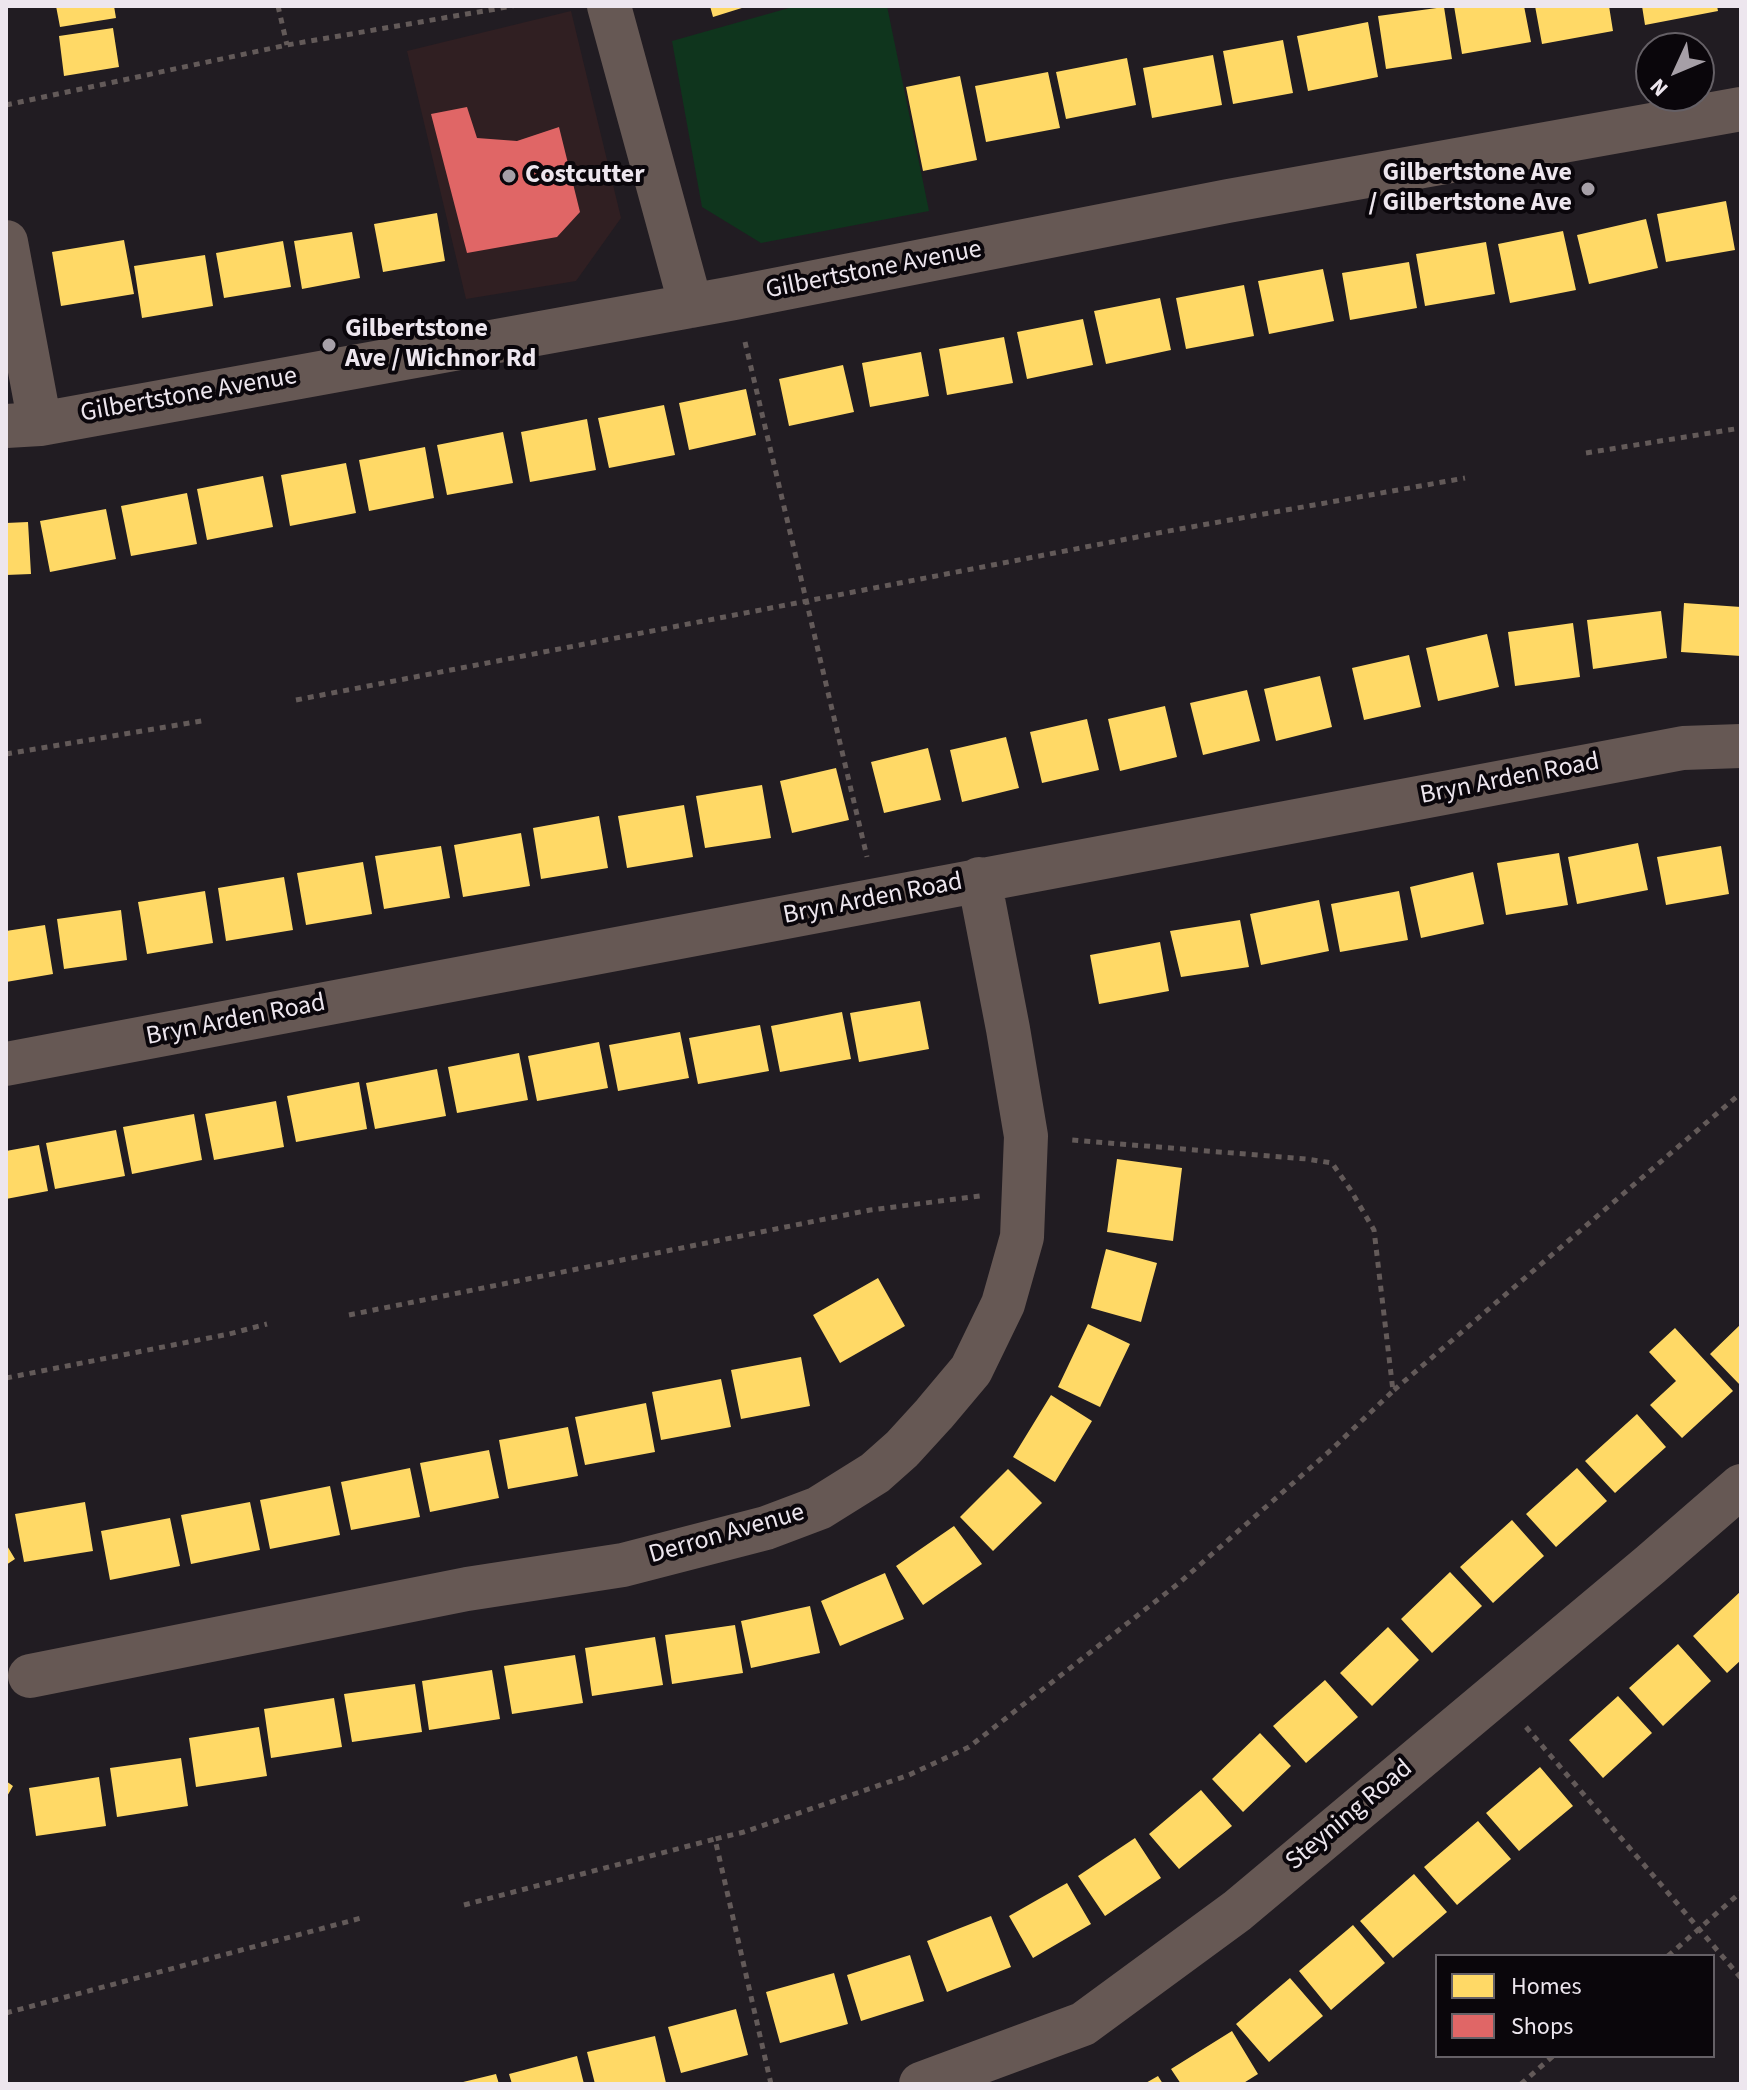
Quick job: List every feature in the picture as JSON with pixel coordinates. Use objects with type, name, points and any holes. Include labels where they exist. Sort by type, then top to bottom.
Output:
[{"type":"street","points":[[609,6],[691,306]]},
{"type":"street","name":"Gilbertstone Avenue","points":[[23,425],[691,306],[1228,201],[1741,109]]},
{"type":"street","points":[[6,242],[23,425]]},
{"type":"street","name":"Bryn Arden Road","points":[[6,1064],[1683,748],[1741,746]]},
{"type":"street","name":"Derron Avenue","points":[[30,1676],[467,1589],[623,1565],[766,1528],[819,1508],[875,1473],[902,1449],[971,1370],[1003,1304],[1022,1237],[1026,1136],[979,879]]},
{"type":"street","name":"Steyning Road","points":[[921,2084],[1083,2024],[1237,1911],[1741,1486]]},
{"type":"path","points":[[278,6],[287,45]]},
{"type":"path","points":[[6,105],[287,45],[513,6]]},
{"type":"path","points":[[734,298],[877,899]]},
{"type":"path","points":[[1586,453],[1741,428]]},
{"type":"path","points":[[296,700],[1163,532],[1465,478]]},
{"type":"path","points":[[6,754],[207,720]]},
{"type":"path","points":[[464,1905],[744,1832],[909,1775],[969,1747],[1179,1583],[1332,1449],[1393,1391],[1741,1093]]},
{"type":"path","points":[[1026,1136],[1332,1163],[1374,1230],[1393,1391]]},
{"type":"path","points":[[349,1315],[870,1210],[1024,1190]]},
{"type":"path","points":[[6,1378],[267,1324]]},
{"type":"path","points":[[1497,1693],[1741,1978]]},
{"type":"path","points":[[715,1839],[771,2084]]},
{"type":"path","points":[[1670,1954],[1741,1892]]},
{"type":"path","points":[[6,2013],[365,1917]]},
{"type":"path","points":[[1521,2084],[1551,2058]]},
{"type":"shaded area","points":[[571,11],[621,218],[576,281],[466,299],[407,51]]},
{"type":"green space","points":[[796,6],[887,6],[929,211],[761,243],[702,207],[672,41]]},
{"type":"building: Homes","points":[[56,6],[114,6],[116,18],[60,27]]},
{"type":"building: Homes","points":[[710,6],[745,6],[745,7],[713,17]]},
{"type":"building: Homes","points":[[1454,6],[1524,6],[1531,42],[1462,54]]},
{"type":"building: Homes","points":[[1535,6],[1609,6],[1613,31],[1542,44]]},
{"type":"building: Homes","points":[[1642,6],[1717,6],[1718,11],[1645,25]]},
{"type":"building: Homes","points":[[1444,7],[1452,59],[1386,69],[1378,16]]},
{"type":"building: Homes","points":[[1368,22],[1378,77],[1308,91],[1297,36]]},
{"type":"building: Homes","points":[[113,28],[119,67],[64,76],[59,36]]},
{"type":"building: Homes","points":[[1283,40],[1293,93],[1233,104],[1223,51]]},
{"type":"building: Homes","points":[[1213,55],[1222,105],[1152,118],[1143,68]]},
{"type":"building: Homes","points":[[1127,58],[1136,105],[1066,119],[1056,72]]},
{"type":"building: Homes","points":[[1048,72],[1060,128],[986,142],[975,86]]},
{"type":"building: Homes","points":[[960,76],[977,160],[923,171],[906,87]]},
{"type":"building: Homes","points":[[1726,201],[1735,250],[1666,262],[1657,214]]},
{"type":"building: Homes","points":[[437,213],[445,261],[383,272],[374,224]]},
{"type":"building: Homes","points":[[1646,219],[1658,268],[1589,284],[1577,235]]},
{"type":"building: Homes","points":[[1563,231],[1576,290],[1510,303],[1498,244]]},
{"type":"building: Homes","points":[[352,232],[360,278],[302,289],[294,241]]},
{"type":"building: Homes","points":[[124,240],[134,294],[61,306],[52,252]]},
{"type":"building: Homes","points":[[283,241],[291,287],[224,298],[216,253]]},
{"type":"building: Homes","points":[[1486,242],[1495,294],[1425,306],[1416,254]]},
{"type":"building: Homes","points":[[205,255],[213,306],[142,318],[134,266]]},
{"type":"building: Homes","points":[[1409,262],[1417,308],[1350,320],[1342,273]]},
{"type":"building: Homes","points":[[1323,269],[1334,321],[1269,334],[1258,281]]},
{"type":"building: Homes","points":[[1244,285],[1254,336],[1186,349],[1176,298]]},
{"type":"building: Homes","points":[[1160,298],[1171,350],[1106,364],[1094,311]]},
{"type":"building: Homes","points":[[1083,319],[1093,365],[1027,379],[1017,332]]},
{"type":"building: Homes","points":[[1004,337],[1013,383],[947,395],[939,349]]},
{"type":"building: Homes","points":[[921,352],[929,396],[870,407],[862,363]]},
{"type":"building: Homes","points":[[843,365],[854,412],[789,426],[779,379]]},
{"type":"building: Homes","points":[[746,389],[756,435],[689,450],[679,403]]},
{"type":"building: Homes","points":[[664,405],[675,455],[609,468],[598,418]]},
{"type":"building: Homes","points":[[587,419],[596,470],[530,482],[521,432]]},
{"type":"building: Homes","points":[[503,432],[513,483],[447,495],[437,445]]},
{"type":"building: Homes","points":[[425,447],[434,498],[369,511],[359,460]]},
{"type":"building: Homes","points":[[346,463],[356,513],[290,526],[281,475]]},
{"type":"building: Homes","points":[[263,476],[273,527],[207,540],[197,489]]},
{"type":"building: Homes","points":[[187,493],[197,544],[131,556],[121,506]]},
{"type":"building: Homes","points":[[106,509],[116,559],[50,572],[40,521]]},
{"type":"building: Homes","points":[[28,522],[31,574],[6,575],[6,523]]},
{"type":"building: Homes","points":[[1684,603],[1741,607],[1741,656],[1681,652]]},
{"type":"building: Homes","points":[[1661,611],[1667,658],[1593,669],[1587,620]]},
{"type":"building: Homes","points":[[1573,623],[1580,677],[1515,686],[1508,632]]},
{"type":"building: Homes","points":[[1487,634],[1499,687],[1438,701],[1426,648]]},
{"type":"building: Homes","points":[[1409,655],[1421,707],[1364,720],[1352,668]]},
{"type":"building: Homes","points":[[1320,676],[1332,727],[1276,741],[1264,689]]},
{"type":"building: Homes","points":[[1247,690],[1260,741],[1203,755],[1190,703]]},
{"type":"building: Homes","points":[[1165,706],[1177,757],[1120,771],[1108,719]]},
{"type":"building: Homes","points":[[1087,719],[1099,770],[1042,783],[1030,732]]},
{"type":"building: Homes","points":[[1006,737],[1019,788],[962,802],[950,750]]},
{"type":"building: Homes","points":[[928,748],[941,800],[884,813],[871,762]]},
{"type":"building: Homes","points":[[836,768],[849,820],[792,833],[780,781]]},
{"type":"building: Homes","points":[[762,785],[771,838],[705,848],[696,796]]},
{"type":"building: Homes","points":[[684,805],[693,857],[627,868],[618,816]]},
{"type":"building: Homes","points":[[599,816],[608,868],[541,879],[533,828]]},
{"type":"building: Homes","points":[[521,833],[530,886],[463,897],[454,845]]},
{"type":"building: Homes","points":[[1638,843],[1648,890],[1577,904],[1568,857]]},
{"type":"building: Homes","points":[[441,846],[450,898],[384,909],[375,856]]},
{"type":"building: Homes","points":[[1721,846],[1729,894],[1666,905],[1657,857]]},
{"type":"building: Homes","points":[[1559,853],[1568,905],[1506,915],[1497,863]]},
{"type":"building: Homes","points":[[363,862],[372,914],[306,925],[297,873]]},
{"type":"building: Homes","points":[[1473,872],[1484,924],[1421,938],[1410,887]]},
{"type":"building: Homes","points":[[284,877],[293,930],[226,941],[218,888]]},
{"type":"building: Homes","points":[[205,891],[213,943],[147,954],[138,902]]},
{"type":"building: Homes","points":[[1399,891],[1408,940],[1340,952],[1331,904]]},
{"type":"building: Homes","points":[[1319,900],[1329,951],[1261,965],[1250,914]]},
{"type":"building: Homes","points":[[121,910],[127,960],[64,969],[57,919]]},
{"type":"building: Homes","points":[[1240,920],[1249,967],[1181,977],[1170,931]]},
{"type":"building: Homes","points":[[45,925],[53,974],[6,982],[6,931]]},
{"type":"building: Homes","points":[[1160,942],[1169,991],[1099,1004],[1090,955]]},
{"type":"building: Homes","points":[[920,1001],[929,1049],[859,1062],[850,1013]]},
{"type":"building: Homes","points":[[842,1012],[851,1059],[780,1072],[771,1026]]},
{"type":"building: Homes","points":[[760,1025],[769,1071],[698,1084],[689,1038]]},
{"type":"building: Homes","points":[[680,1032],[689,1078],[618,1091],[609,1045]]},
{"type":"building: Homes","points":[[599,1042],[608,1088],[537,1101],[528,1056]]},
{"type":"building: Homes","points":[[519,1053],[528,1100],[457,1113],[448,1067]]},
{"type":"building: Homes","points":[[437,1069],[446,1116],[375,1129],[366,1083]]},
{"type":"building: Homes","points":[[359,1082],[367,1129],[296,1142],[287,1096]]},
{"type":"building: Homes","points":[[276,1101],[284,1147],[214,1160],[205,1114]]},
{"type":"building: Homes","points":[[194,1114],[202,1160],[132,1174],[123,1127]]},
{"type":"building: Homes","points":[[116,1130],[125,1176],[55,1189],[46,1143]]},
{"type":"building: Homes","points":[[39,1145],[48,1191],[6,1199],[6,1151]]},
{"type":"building: Homes","points":[[1117,1159],[1182,1168],[1173,1241],[1107,1232]]},
{"type":"building: Homes","points":[[1106,1249],[1157,1263],[1141,1322],[1091,1308]]},
{"type":"building: Homes","points":[[878,1278],[905,1326],[840,1363],[813,1315]]},
{"type":"building: Homes","points":[[1088,1324],[1130,1344],[1100,1407],[1058,1387]]},
{"type":"building: Homes","points":[[1741,1324],[1741,1386],[1710,1354]]},
{"type":"building: Homes","points":[[1675,1328],[1733,1391],[1682,1438],[1650,1405],[1676,1381],[1649,1352]]},
{"type":"building: Homes","points":[[801,1357],[810,1406],[741,1419],[731,1370]]},
{"type":"building: Homes","points":[[721,1379],[731,1427],[661,1440],[652,1392]]},
{"type":"building: Homes","points":[[1051,1395],[1092,1421],[1055,1482],[1013,1457]]},
{"type":"building: Homes","points":[[646,1403],[655,1452],[585,1465],[575,1417]]},
{"type":"building: Homes","points":[[1637,1414],[1666,1447],[1615,1493],[1585,1461]]},
{"type":"building: Homes","points":[[568,1427],[578,1476],[508,1489],[499,1440]]},
{"type":"building: Homes","points":[[489,1450],[499,1498],[430,1512],[420,1463]]},
{"type":"building: Homes","points":[[410,1468],[420,1517],[351,1530],[341,1482]]},
{"type":"building: Homes","points":[[1577,1468],[1607,1501],[1556,1547],[1526,1514]]},
{"type":"building: Homes","points":[[1008,1469],[1042,1503],[993,1551],[960,1517]]},
{"type":"building: Homes","points":[[330,1486],[340,1535],[270,1549],[260,1500]]},
{"type":"building: Homes","points":[[85,1502],[93,1551],[24,1562],[15,1514]]},
{"type":"building: Homes","points":[[250,1502],[260,1550],[191,1564],[181,1515]]},
{"type":"building: Homes","points":[[170,1518],[180,1566],[110,1580],[101,1531]]},
{"type":"building: Homes","points":[[1512,1520],[1544,1556],[1493,1603],[1460,1567]]},
{"type":"building: Homes","points":[[954,1526],[982,1564],[923,1605],[896,1566]]},
{"type":"building: Homes","points":[[6,1544],[15,1559],[6,1565]]},
{"type":"building: Homes","points":[[1450,1572],[1482,1606],[1432,1653],[1401,1619]]},
{"type":"building: Homes","points":[[885,1573],[904,1619],[840,1646],[821,1601]]},
{"type":"building: Homes","points":[[1741,1591],[1741,1660],[1727,1673],[1693,1636]]},
{"type":"building: Homes","points":[[810,1606],[820,1653],[751,1668],[741,1621]]},
{"type":"building: Homes","points":[[735,1625],[743,1673],[672,1684],[665,1635]]},
{"type":"building: Homes","points":[[1388,1627],[1419,1660],[1372,1706],[1340,1673]]},
{"type":"building: Homes","points":[[655,1637],[663,1685],[592,1696],[585,1648]]},
{"type":"building: Homes","points":[[1678,1644],[1711,1681],[1663,1726],[1629,1688]]},
{"type":"building: Homes","points":[[575,1655],[583,1703],[512,1714],[504,1666]]},
{"type":"building: Homes","points":[[492,1670],[500,1719],[429,1730],[422,1681]]},
{"type":"building: Homes","points":[[1325,1680],[1358,1717],[1306,1763],[1273,1726]]},
{"type":"building: Homes","points":[[415,1684],[422,1732],[352,1742],[344,1694]]},
{"type":"building: Homes","points":[[1618,1696],[1652,1733],[1603,1778],[1569,1740]]},
{"type":"building: Homes","points":[[334,1698],[342,1747],[271,1758],[264,1709]]},
{"type":"building: Homes","points":[[259,1727],[267,1776],[196,1787],[189,1738]]},
{"type":"building: Homes","points":[[1260,1733],[1291,1766],[1243,1812],[1212,1779]]},
{"type":"building: Homes","points":[[181,1758],[188,1806],[117,1817],[110,1768]]},
{"type":"building: Homes","points":[[1540,1767],[1573,1806],[1519,1851],[1486,1813]]},
{"type":"building: Homes","points":[[99,1777],[106,1826],[36,1836],[29,1788]]},
{"type":"building: Homes","points":[[6,1781],[13,1786],[6,1798]]},
{"type":"building: Homes","points":[[1201,1790],[1232,1826],[1179,1869],[1149,1834]]},
{"type":"building: Homes","points":[[1478,1821],[1511,1859],[1457,1905],[1424,1867]]},
{"type":"building: Homes","points":[[1135,1838],[1161,1878],[1105,1916],[1078,1876]]},
{"type":"building: Homes","points":[[1414,1874],[1447,1912],[1393,1958],[1360,1921]]},
{"type":"building: Homes","points":[[1067,1883],[1091,1924],[1033,1958],[1009,1916]]},
{"type":"building: Homes","points":[[991,1916],[1011,1967],[947,1992],[927,1941]]},
{"type":"building: Homes","points":[[1353,1925],[1385,1963],[1331,2010],[1299,1971]]},
{"type":"building: Homes","points":[[910,1955],[924,2001],[861,2021],[847,1975]]},
{"type":"building: Homes","points":[[834,1973],[848,2024],[780,2043],[766,1992]]},
{"type":"building: Homes","points":[[1290,1978],[1323,2016],[1269,2062],[1236,2024]]},
{"type":"building: Homes","points":[[736,2009],[748,2055],[681,2073],[668,2027]]},
{"type":"building: Homes","points":[[1232,2031],[1258,2074],[1242,2084],[1181,2084],[1171,2069]]},
{"type":"building: Homes","points":[[655,2036],[666,2083],[595,2084],[587,2052]]},
{"type":"building: Homes","points":[[577,2056],[584,2084],[512,2084],[509,2074]]},
{"type":"building: Homes","points":[[496,2074],[499,2084],[459,2084],[459,2083]]},
{"type":"building: Homes","points":[[1158,2076],[1163,2084],[1144,2084]]},
{"type":"building: Shops","name":"Costcutter","points":[[467,107],[477,138],[517,141],[559,127],[580,212],[557,237],[467,253],[431,114]]},
{"type":"place","name":"Costcutter","points":[[509,176]]},
{"type":"place","name":"Gilbertstone Ave / Gilbertstone Ave","points":[[1588,189]]},
{"type":"place","name":"Gilbertstone Ave / Wichnor Rd","points":[[329,345]]}]
